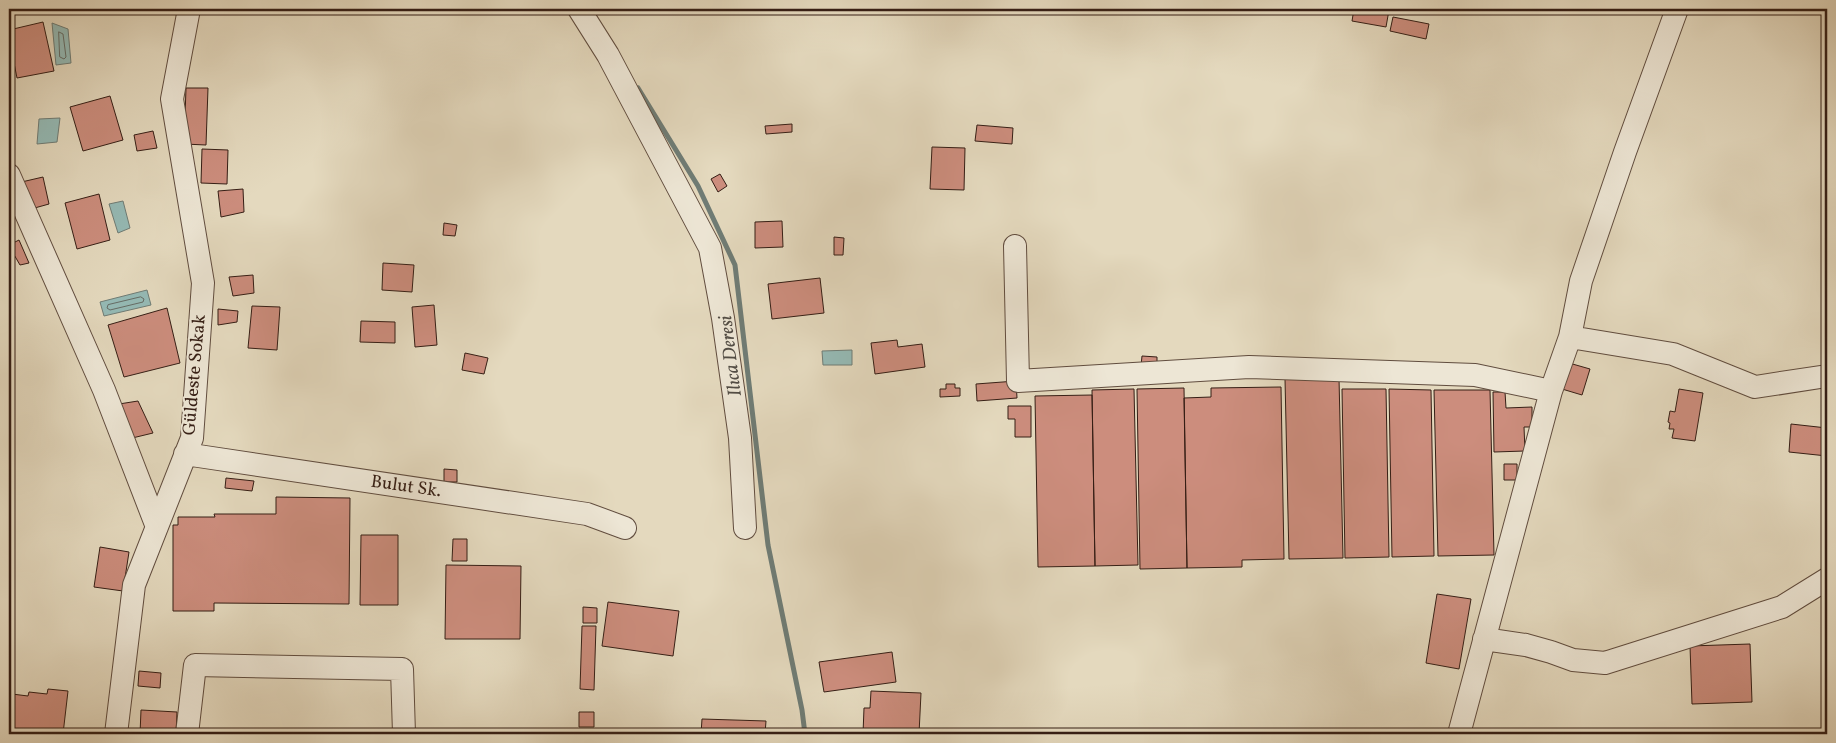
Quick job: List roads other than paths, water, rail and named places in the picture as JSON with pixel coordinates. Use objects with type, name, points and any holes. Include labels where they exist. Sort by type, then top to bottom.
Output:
[{"type":"street","name":"Güldeste Sokak","points":[[116,734],[134,585],[192,438],[203,283],[172,99],[189,9]]},
{"type":"street","points":[[579,9],[608,55],[710,248],[740,438],[745,528]]},
{"type":"street","points":[[1459,734],[1551,391],[1570,337],[1581,281],[1677,9]]},
{"type":"street","points":[[9,175],[17,215],[104,390],[157,527]]},
{"type":"street","points":[[1015,246],[1018,381],[1249,367],[1475,375],[1551,391]]},
{"type":"street","points":[[1570,337],[1673,354],[1756,387],[1827,376]]},
{"type":"street","name":"Bulut Sk.","points":[[185,454],[587,514],[625,528]]},
{"type":"street","points":[[1484,639],[1526,645],[1574,660],[1605,664],[1782,608],[1827,580]]},
{"type":"street","points":[[187,734],[195,665],[402,669],[404,734]]},
{"type":"water","points":[[52,23],[68,29],[71,63],[56,65]]},
{"type":"water","points":[[60,118],[57,142],[37,144],[39,119]]},
{"type":"water","points":[[123,201],[130,228],[118,233],[109,204]]},
{"type":"water","points":[[147,290],[151,305],[104,316],[100,302]]},
{"type":"water","points":[[852,350],[852,365],[823,365],[822,351]]},
{"type":"waterway","name":"Ilıca Deresi","points":[[638,88],[698,186],[735,265],[768,545],[802,710],[805,734]]}]
